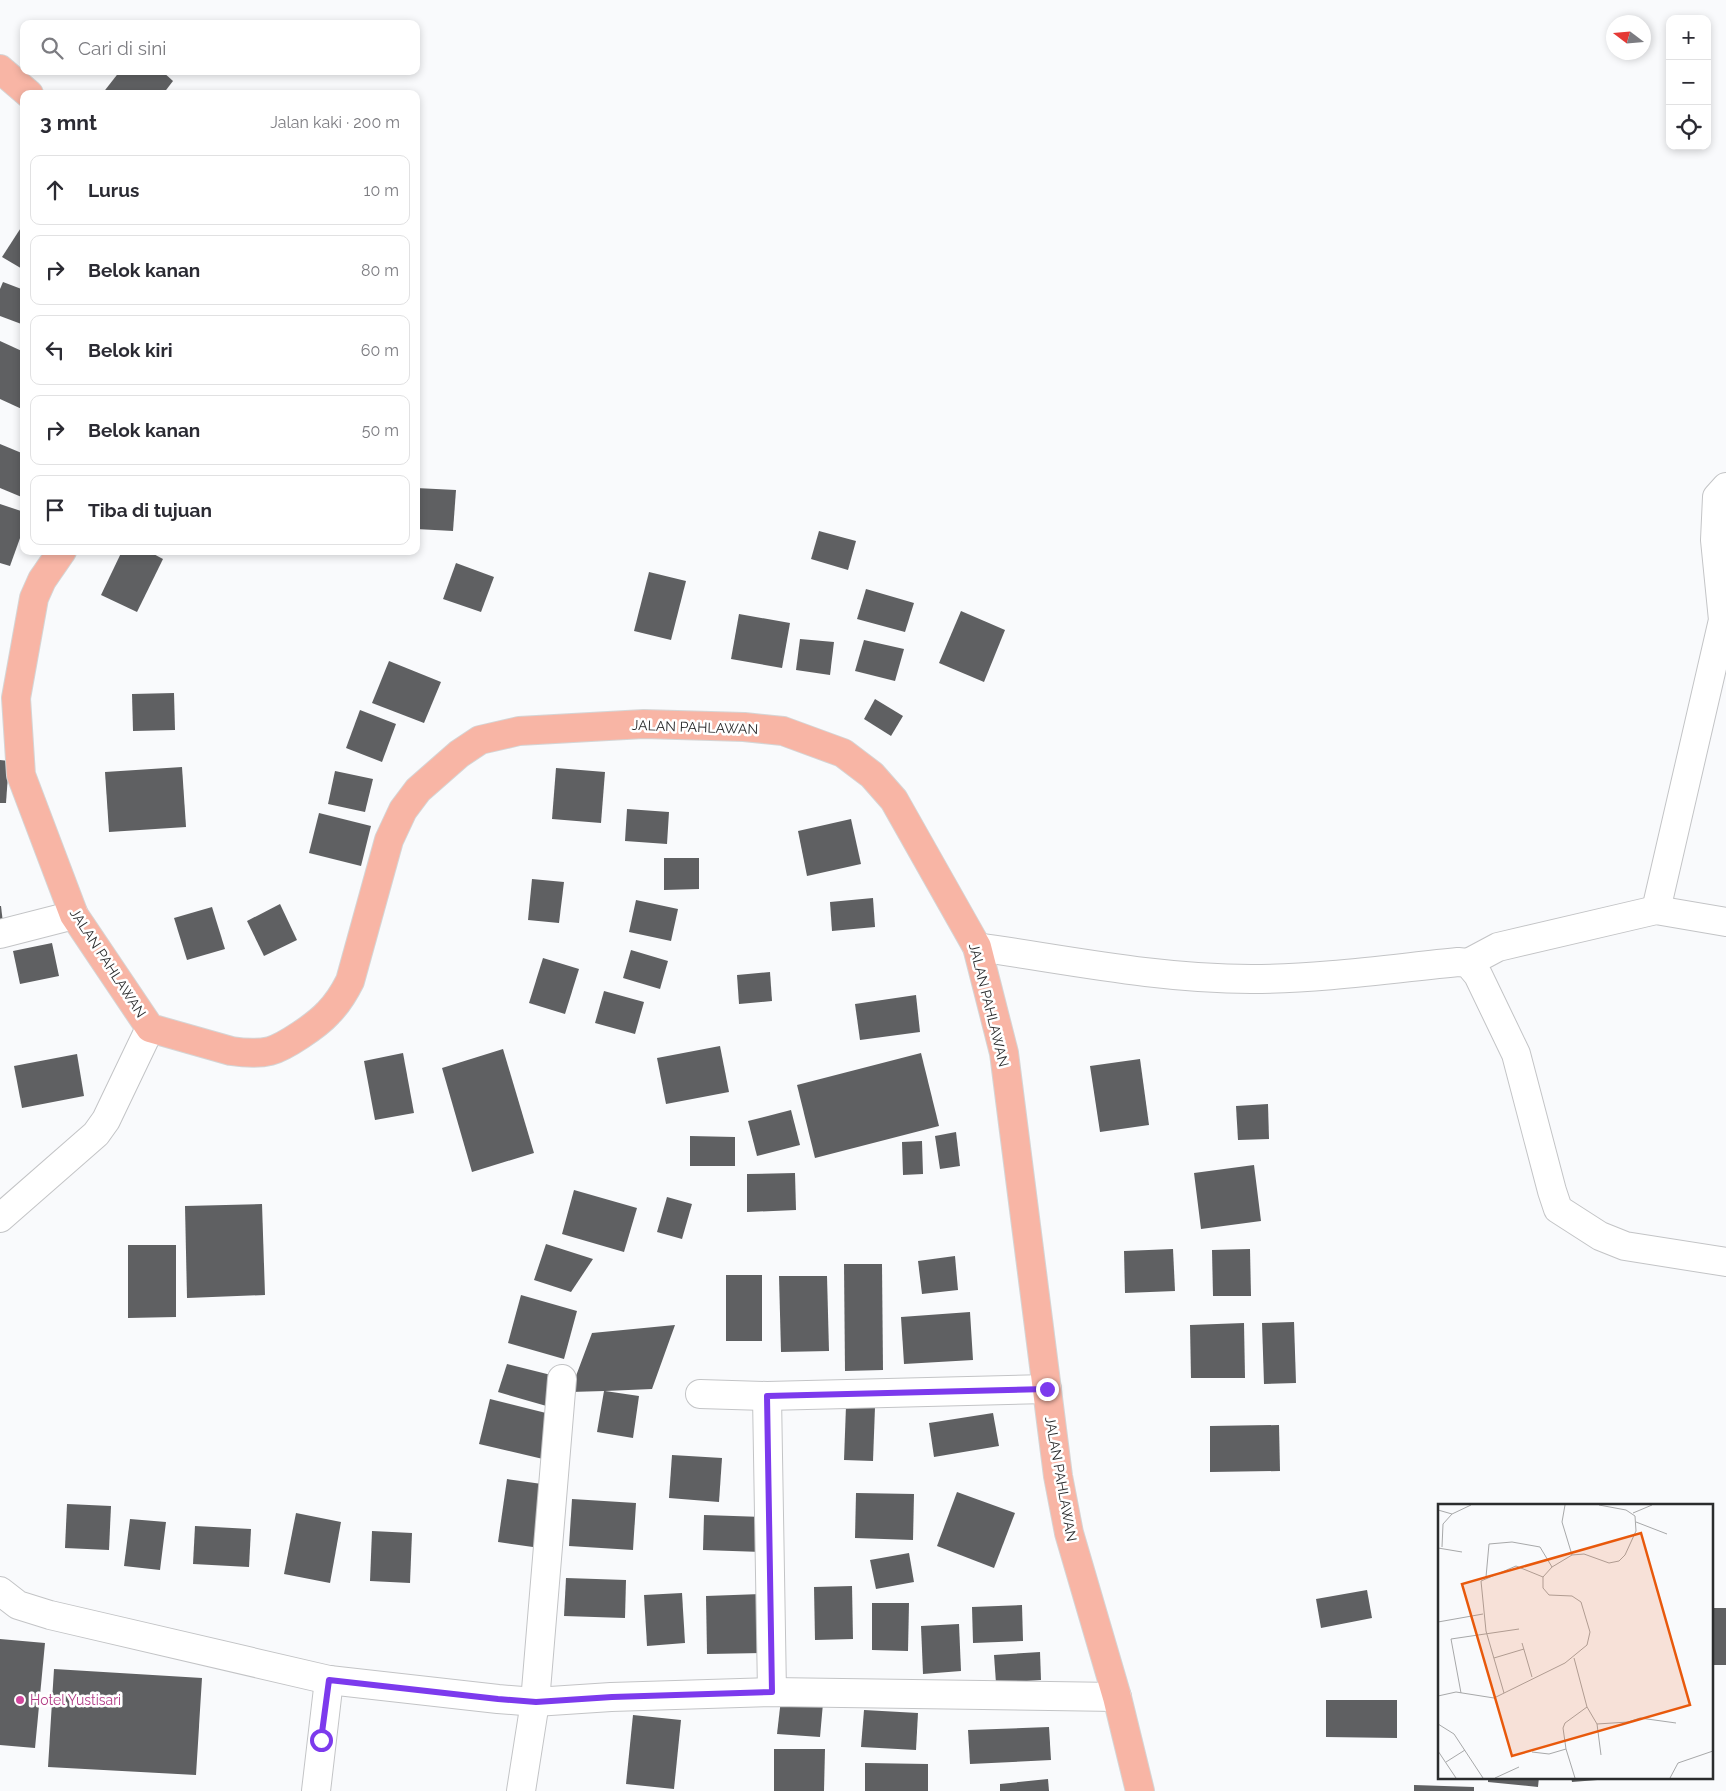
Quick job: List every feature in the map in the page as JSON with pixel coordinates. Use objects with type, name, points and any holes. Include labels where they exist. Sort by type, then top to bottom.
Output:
[{"type":"highway","points":[[0,69],[24,90]]},
{"type":"highway","name":"JALAN PAHLAWAN","points":[[59,555],[42,580],[34,598],[8,698],[21,775],[29,801],[74,914],[150,1028],[231,1052],[270,1051],[284,1045],[327,1014],[343,994],[350,981],[389,840],[403,810],[418,790],[458,754],[480,740],[519,731],[644,724],[744,727],[783,731],[843,753],[872,775],[894,800],[977,947],[1004,1053],[1058,1476],[1069,1533],[1117,1697],[1140,1791]]},
{"type":"street","points":[[1656,910],[1724,620],[1715,540],[1717,497],[1726,486]]},
{"type":"street","points":[[1468,964],[1498,948],[1656,910],[1726,922]]},
{"type":"street","points":[[0,934],[74,914]]},
{"type":"street","points":[[977,947],[1182,977],[1288,978],[1458,962],[1468,964],[1478,975],[1516,1054],[1558,1208],[1600,1236],[1625,1246],[1726,1262]]},
{"type":"street","points":[[0,1218],[96,1134],[106,1120],[150,1028]]},
{"type":"street","points":[[521,1791],[536,1702],[562,1379]]},
{"type":"street","points":[[700,1394],[767,1396],[1047,1389]]},
{"type":"street","points":[[767,1396],[772,1692]]},
{"type":"street","points":[[0,1591],[18,1606],[50,1615],[329,1680],[498,1699],[536,1702],[612,1697],[772,1692],[1117,1697]]},
{"type":"street","points":[[316,1791],[329,1680]]},
{"type":"building","points":[[117,75],[166,75],[173,81],[166,90],[105,90]]},
{"type":"building","points":[[20,229],[20,268],[2,257]]},
{"type":"building","points":[[3,282],[20,288],[20,324],[0,316],[0,289]]},
{"type":"building","points":[[0,341],[20,350],[20,408],[0,399]]},
{"type":"building","points":[[0,444],[20,452],[20,496],[0,488]]},
{"type":"building","points":[[420,488],[456,490],[453,531],[420,529]]},
{"type":"building","points":[[0,504],[20,511],[20,538],[10,566],[0,563]]},
{"type":"building","points":[[819,531],[856,541],[848,570],[811,559]]},
{"type":"building","points":[[120,555],[156,555],[163,559],[137,612],[101,595]]},
{"type":"building","points":[[456,563],[494,577],[481,612],[443,599]]},
{"type":"building","points":[[649,572],[686,581],[671,640],[634,631]]},
{"type":"building","points":[[866,589],[914,603],[905,632],[857,619]]},
{"type":"building","points":[[961,611],[1005,630],[984,682],[939,663]]},
{"type":"building","points":[[739,614],[790,623],[782,668],[731,659]]},
{"type":"building","points":[[800,639],[834,642],[830,675],[796,670]]},
{"type":"building","points":[[864,640],[904,649],[895,681],[855,671]]},
{"type":"building","points":[[389,661],[441,682],[424,723],[372,703]]},
{"type":"building","points":[[174,693],[175,730],[133,731],[132,694]]},
{"type":"building","points":[[875,699],[903,716],[891,736],[864,719]]},
{"type":"building","points":[[360,710],[396,724],[382,762],[346,748]]},
{"type":"building","points":[[0,760],[9,761],[6,803],[0,803]]},
{"type":"building","points":[[182,767],[186,827],[109,832],[105,772]]},
{"type":"building","points":[[556,768],[605,772],[601,823],[552,819]]},
{"type":"building","points":[[335,771],[373,779],[365,812],[328,804]]},
{"type":"building","points":[[627,809],[669,812],[667,844],[625,841]]},
{"type":"building","points":[[319,813],[371,826],[361,866],[309,853]]},
{"type":"building","points":[[851,819],[861,864],[807,876],[798,831]]},
{"type":"building","points":[[664,858],[699,858],[699,889],[664,890]]},
{"type":"building","points":[[532,879],[564,882],[559,923],[528,920]]},
{"type":"building","points":[[873,898],[875,927],[832,931],[830,902]]},
{"type":"building","points":[[636,900],[678,909],[671,941],[629,932]]},
{"type":"building","points":[[280,904],[297,940],[264,956],[247,921]]},
{"type":"building","points":[[1,906],[3,923],[0,923]]},
{"type":"building","points":[[212,907],[225,949],[187,960],[174,918]]},
{"type":"building","points":[[52,943],[59,976],[20,984],[13,951]]},
{"type":"building","points":[[631,950],[668,961],[660,989],[623,978]]},
{"type":"building","points":[[543,958],[579,969],[565,1014],[529,1003]]},
{"type":"building","points":[[770,972],[772,1001],[739,1004],[737,975]]},
{"type":"building","points":[[604,991],[644,1002],[635,1034],[595,1023]]},
{"type":"building","points":[[916,995],[920,1032],[860,1040],[855,1004]]},
{"type":"building","points":[[720,1046],[729,1092],[666,1104],[657,1058]]},
{"type":"building","points":[[503,1049],[534,1153],[472,1172],[442,1068]]},
{"type":"building","points":[[403,1053],[414,1113],[375,1120],[364,1061]]},
{"type":"building","points":[[921,1053],[939,1126],[815,1158],[797,1085]]},
{"type":"building","points":[[77,1054],[84,1096],[22,1108],[14,1066]]},
{"type":"building","points":[[1140,1059],[1149,1125],[1100,1132],[1090,1066]]},
{"type":"building","points":[[1268,1104],[1269,1139],[1238,1140],[1236,1106]]},
{"type":"building","points":[[791,1110],[800,1145],[757,1156],[748,1121]]},
{"type":"building","points":[[956,1132],[960,1166],[940,1169],[935,1136]]},
{"type":"building","points":[[690,1136],[735,1137],[735,1166],[690,1166]]},
{"type":"building","points":[[922,1141],[923,1174],[903,1175],[902,1142]]},
{"type":"building","points":[[1254,1165],[1261,1221],[1201,1229],[1194,1173]]},
{"type":"building","points":[[795,1173],[796,1210],[747,1212],[747,1174]]},
{"type":"building","points":[[574,1190],[637,1208],[624,1252],[562,1234]]},
{"type":"building","points":[[667,1197],[692,1204],[682,1239],[657,1232]]},
{"type":"building","points":[[262,1204],[265,1295],[187,1298],[185,1206]]},
{"type":"building","points":[[546,1244],[593,1259],[571,1292],[534,1280]]},
{"type":"building","points":[[128,1245],[176,1245],[176,1317],[128,1318]]},
{"type":"building","points":[[1173,1249],[1175,1291],[1125,1293],[1124,1251]]},
{"type":"building","points":[[1250,1249],[1251,1296],[1213,1296],[1212,1250]]},
{"type":"building","points":[[955,1256],[958,1290],[922,1294],[918,1261]]},
{"type":"building","points":[[844,1264],[882,1264],[883,1370],[845,1371]]},
{"type":"building","points":[[726,1275],[762,1275],[762,1341],[726,1341]]},
{"type":"building","points":[[779,1276],[827,1276],[829,1351],[781,1352]]},
{"type":"building","points":[[521,1295],[577,1311],[564,1359],[508,1343]]},
{"type":"building","points":[[970,1312],[973,1360],[904,1364],[901,1317]]},
{"type":"building","points":[[1294,1322],[1296,1383],[1264,1384],[1262,1323]]},
{"type":"building","points":[[1244,1323],[1245,1378],[1191,1378],[1190,1325]]},
{"type":"building","points":[[675,1325],[652,1389],[605,1391],[639,1396],[633,1438],[597,1432],[604,1391],[570,1392],[592,1333]]},
{"type":"building","points":[[507,1364],[559,1377],[550,1407],[498,1392]]},
{"type":"building","points":[[490,1399],[554,1415],[543,1459],[479,1444]]},
{"type":"building","points":[[846,1406],[875,1407],[873,1461],[844,1460]]},
{"type":"building","points":[[993,1413],[999,1446],[934,1457],[929,1423]]},
{"type":"building","points":[[1279,1425],[1280,1471],[1210,1472],[1210,1426]]},
{"type":"building","points":[[672,1455],[722,1458],[719,1502],[669,1498]]},
{"type":"building","points":[[507,1479],[549,1485],[540,1548],[498,1542]]},
{"type":"building","points":[[957,1492],[1015,1513],[994,1568],[937,1546]]},
{"type":"building","points":[[856,1493],[914,1494],[913,1540],[855,1538]]},
{"type":"building","points":[[572,1499],[636,1503],[633,1550],[569,1546]]},
{"type":"building","points":[[67,1504],[111,1506],[109,1550],[65,1548]]},
{"type":"building","points":[[296,1513],[341,1522],[330,1583],[284,1574]]},
{"type":"building","points":[[704,1515],[763,1517],[762,1552],[703,1550]]},
{"type":"building","points":[[130,1519],[166,1522],[160,1570],[124,1566]]},
{"type":"building","points":[[195,1526],[251,1529],[249,1567],[193,1564]]},
{"type":"building","points":[[372,1531],[412,1533],[410,1583],[370,1581]]},
{"type":"building","points":[[909,1553],[914,1582],[876,1589],[870,1560]]},
{"type":"building","points":[[566,1578],[626,1580],[625,1618],[564,1616]]},
{"type":"building","points":[[852,1586],[853,1639],[815,1640],[814,1587]]},
{"type":"building","points":[[1367,1590],[1372,1618],[1321,1628],[1316,1599]]},
{"type":"building","points":[[682,1593],[685,1643],[647,1646],[644,1595]]},
{"type":"building","points":[[761,1594],[763,1653],[707,1654],[706,1596]]},
{"type":"building","points":[[872,1603],[909,1603],[908,1651],[872,1650]]},
{"type":"building","points":[[1022,1605],[1023,1641],[973,1643],[972,1607]]},
{"type":"building","points":[[1714,1608],[1726,1608],[1726,1665],[1714,1665]]},
{"type":"building","points":[[959,1624],[961,1671],[923,1674],[921,1626]]},
{"type":"building","points":[[0,1639],[45,1643],[35,1748],[0,1745]]},
{"type":"building","points":[[1040,1652],[1041,1680],[996,1683],[994,1655]]},
{"type":"building","points":[[54,1669],[202,1678],[196,1775],[48,1767]]},
{"type":"building","points":[[781,1699],[823,1703],[820,1737],[777,1734]]},
{"type":"building","points":[[1326,1700],[1397,1700],[1397,1738],[1326,1737]]},
{"type":"building","points":[[864,1710],[918,1713],[916,1750],[861,1747]]},
{"type":"building","points":[[633,1715],[681,1720],[674,1789],[626,1784]]},
{"type":"building","points":[[1049,1727],[1051,1760],[970,1764],[968,1730]]},
{"type":"building","points":[[774,1749],[825,1749],[824,1791],[774,1791]]},
{"type":"building","points":[[865,1763],[928,1764],[928,1791],[865,1791]]},
{"type":"building","points":[[1488,1778],[1539,1778],[1538,1787],[1488,1782]]},
{"type":"building","points":[[1571,1778],[1610,1778],[1610,1779],[1572,1782]]},
{"type":"building","points":[[1048,1779],[1049,1791],[1000,1791],[1000,1784]]},
{"type":"building","points":[[1414,1785],[1474,1787],[1474,1791],[1414,1791]]},
{"type":"place","name":"Hotel Yustisari","points":[[20,1700]]},
{"type":"route","points":[[321,1740],[329,1680],[536,1702],[612,1697],[772,1692],[767,1396],[1047,1389]]}]
